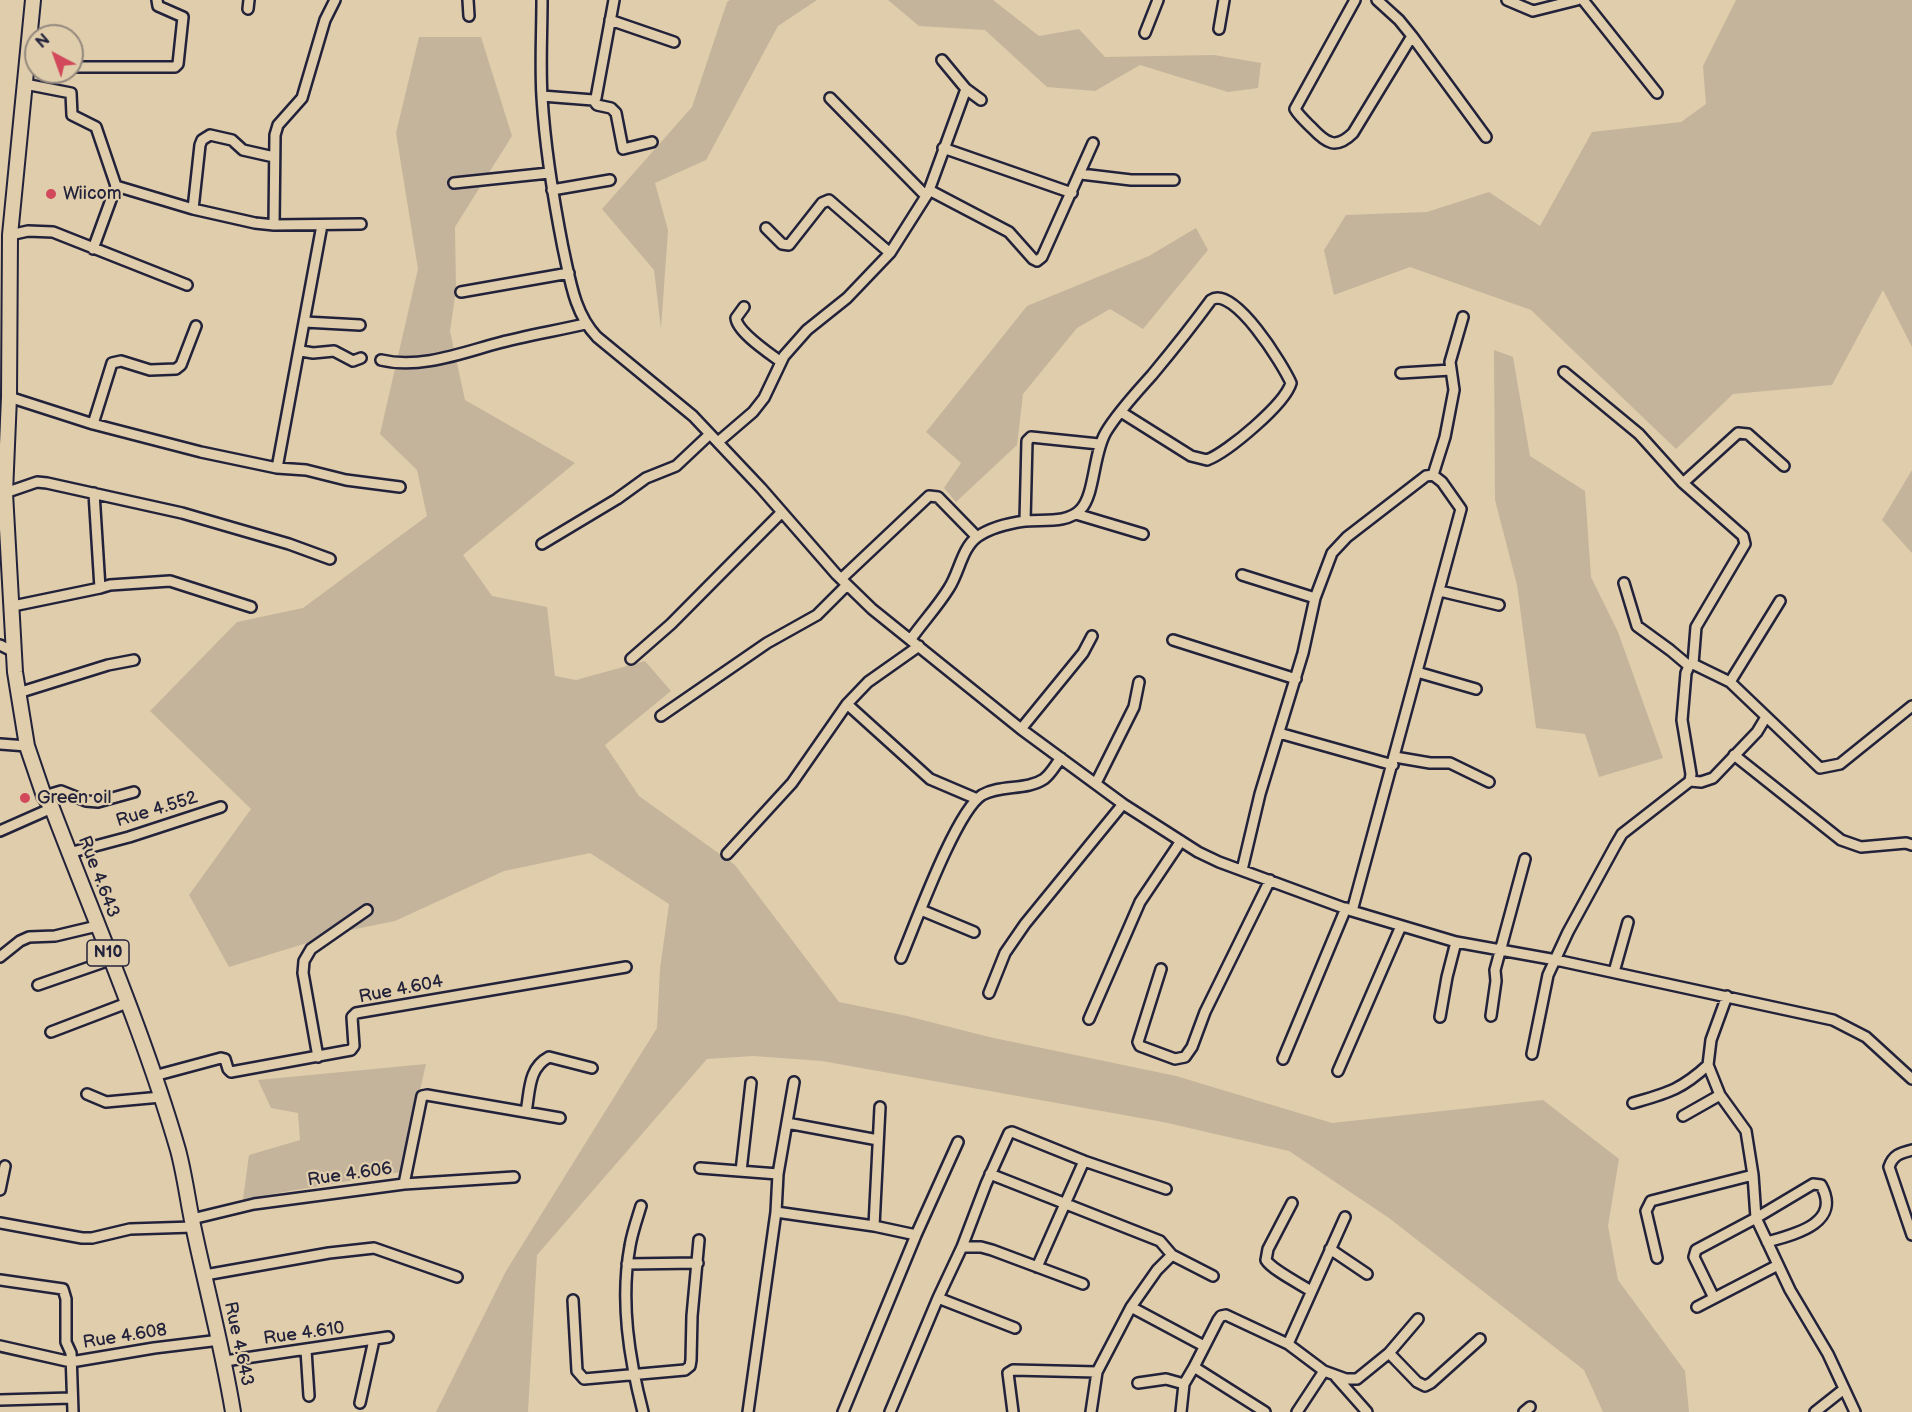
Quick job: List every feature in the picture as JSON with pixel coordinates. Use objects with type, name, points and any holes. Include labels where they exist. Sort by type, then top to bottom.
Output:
[{"type":"highway","name":"N10","points":[[32,24],[33,0]]},
{"type":"highway","name":"N10","points":[[2,492],[9,397],[7,226],[25,84]]},
{"type":"highway","name":"Rue 4.643","points":[[2,492],[13,606],[18,693],[27,746],[44,796],[52,808],[161,1097],[178,1152],[225,1361],[233,1412]]},
{"type":"street","points":[[84,67],[175,67],[178,64],[183,17],[158,6],[157,0]]},
{"type":"street","points":[[274,225],[275,135],[278,125],[302,98],[325,20],[335,0]]},
{"type":"street","points":[[468,0],[469,16]]},
{"type":"street","points":[[542,0],[542,96],[549,173],[569,273],[579,312],[585,324],[597,337],[674,400],[711,434],[862,601],[1021,729],[1123,804],[1209,857],[1242,870],[1349,909],[1456,942],[1502,949],[1817,1015],[1850,1027],[1866,1038],[1912,1079]]},
{"type":"street","points":[[593,100],[597,96],[614,0]]},
{"type":"street","points":[[1145,33],[1158,0]]},
{"type":"street","points":[[1218,29],[1224,0]]},
{"type":"street","points":[[1355,0],[1295,109],[1323,140],[1338,143],[1353,133],[1412,36]]},
{"type":"street","points":[[1377,0],[1399,20],[1412,36],[1486,138]]},
{"type":"street","points":[[1507,0],[1533,11],[1578,0]]},
{"type":"street","points":[[1582,0],[1657,93]]},
{"type":"street","points":[[610,20],[674,42]]},
{"type":"street","points":[[942,60],[966,89],[981,100]]},
{"type":"street","points":[[25,84],[71,93],[72,115],[96,127],[116,186],[93,249]]},
{"type":"street","points":[[718,442],[753,412],[764,398],[781,362],[807,330],[860,287],[890,253],[927,193],[966,89]]},
{"type":"street","points":[[542,96],[593,100],[597,105],[611,108],[616,113],[623,149],[652,142]]},
{"type":"street","points":[[830,98],[927,193],[1009,232],[1033,260],[1037,261],[1042,257],[1093,143]]},
{"type":"street","points":[[193,209],[200,145],[206,136],[232,140],[243,150],[274,157]]},
{"type":"street","points":[[943,148],[1072,193]]},
{"type":"street","points":[[454,183],[549,173]]},
{"type":"street","points":[[1081,174],[1131,180],[1174,180]]},
{"type":"street","points":[[552,190],[610,180]]},
{"type":"street","points":[[116,186],[193,209],[274,225],[361,224]]},
{"type":"street","points":[[766,228],[782,244],[789,245],[822,203],[829,200],[890,253]]},
{"type":"street","points":[[277,468],[301,351],[322,225]]},
{"type":"street","points":[[7,226],[28,231],[53,232],[188,285]]},
{"type":"street","points":[[461,292],[569,273]]},
{"type":"street","points":[[911,639],[949,589],[966,552],[977,537],[1007,525],[1025,521],[1069,518],[1083,508],[1099,444],[1107,430],[1121,412],[1211,300],[1217,297],[1237,307],[1255,326],[1291,383],[1261,420],[1228,449],[1207,460],[1191,456],[1121,412]]},
{"type":"street","points":[[744,307],[736,318],[736,323],[755,342],[781,362]]},
{"type":"street","points":[[1433,475],[1445,437],[1454,390],[1450,362],[1463,317]]},
{"type":"street","points":[[305,322],[360,325]]},
{"type":"street","points":[[381,360],[402,363],[457,356],[495,344],[585,324]]},
{"type":"street","points":[[93,424],[112,363],[121,361],[150,370],[176,369],[181,365],[196,326]]},
{"type":"street","points":[[301,351],[313,353],[333,351],[353,361],[361,358]]},
{"type":"street","points":[[1401,372],[1451,370]]},
{"type":"street","points":[[1563,372],[1639,434],[1683,483],[1743,536],[1745,544],[1696,627],[1691,665],[1686,673],[1682,720],[1691,774],[1690,781]]},
{"type":"street","points":[[9,397],[93,424],[201,452],[277,468],[306,470],[362,483],[400,487]]},
{"type":"street","points":[[1683,483],[1738,433],[1748,434],[1784,465]]},
{"type":"street","points":[[542,544],[617,499],[646,478],[676,466],[711,434]]},
{"type":"street","points":[[1025,521],[1028,439],[1031,437],[1099,444]]},
{"type":"street","points":[[1242,870],[1260,794],[1296,679],[1315,598],[1332,553],[1338,545],[1426,476],[1433,475],[1442,482],[1461,509],[1440,591],[1394,761],[1349,909],[1283,1059]]},
{"type":"street","points":[[2,492],[37,482],[94,493],[193,516],[289,544],[330,559]]},
{"type":"street","points":[[94,493],[100,588]]},
{"type":"street","points":[[662,716],[767,643],[817,615],[844,582],[929,496],[938,497],[977,537]]},
{"type":"street","points":[[631,659],[671,624],[782,512]]},
{"type":"street","points":[[1076,514],[1143,534]]},
{"type":"street","points":[[1242,575],[1315,598]]},
{"type":"street","points":[[13,606],[110,585],[170,581],[251,607]]},
{"type":"street","points":[[1624,583],[1637,626],[1691,665],[1730,682],[1820,768],[1840,764],[1912,706]]},
{"type":"street","points":[[1440,591],[1499,605]]},
{"type":"street","points":[[1730,682],[1779,601]]},
{"type":"street","points":[[1021,729],[1083,653],[1092,636]]},
{"type":"street","points":[[1173,640],[1296,679]]},
{"type":"street","points":[[0,645],[14,652]]},
{"type":"street","points":[[728,854],[792,783],[847,704],[868,682],[919,646]]},
{"type":"street","points":[[18,693],[108,665],[134,660]]},
{"type":"street","points":[[1417,672],[1476,689]]},
{"type":"street","points":[[1096,783],[1134,707],[1139,682]]},
{"type":"street","points":[[847,704],[930,779],[977,799]]},
{"type":"street","points":[[1532,1054],[1543,990],[1548,975],[1568,932],[1622,834],[1690,781],[1701,782],[1713,778],[1757,732],[1766,717]]},
{"type":"street","points":[[1280,733],[1394,761],[1450,763],[1489,782]]},
{"type":"street","points":[[0,744],[27,746]]},
{"type":"street","points":[[1734,756],[1841,840],[1861,847],[1906,843],[1912,845]]},
{"type":"street","points":[[901,958],[965,813],[984,794],[997,789],[1028,785],[1042,780],[1061,758]]},
{"type":"street","points":[[44,796],[61,791],[86,801],[98,802],[134,792]]},
{"type":"street","points":[[989,993],[1005,953],[1024,924],[1123,804]]},
{"type":"street","name":"Rue 4.552","points":[[69,853],[129,837],[221,807]]},
{"type":"street","points":[[0,831],[52,808]]},
{"type":"street","points":[[1089,1019],[1140,902],[1181,841]]},
{"type":"street","points":[[1491,1016],[1496,981],[1495,970],[1525,859]]},
{"type":"street","points":[[1161,969],[1138,1042],[1140,1046],[1180,1059],[1189,1053],[1197,1038],[1205,1012],[1270,880]]},
{"type":"street","points":[[921,909],[974,932]]},
{"type":"street","points":[[318,1057],[303,973],[304,961],[311,949],[367,910]]},
{"type":"street","points":[[1614,972],[1628,922]]},
{"type":"street","points":[[0,957],[20,940],[29,937],[55,936],[97,926]]},
{"type":"street","points":[[1338,1071],[1401,926]]},
{"type":"street","points":[[1440,1017],[1456,942]]},
{"type":"street","points":[[38,985],[110,960]]},
{"type":"street","name":"Rue 4.604","points":[[154,1076],[221,1058],[225,1059],[231,1071],[351,1050],[354,1046],[352,1017],[356,1013],[626,968]]},
{"type":"street","points":[[1727,996],[1711,1040],[1708,1065],[1720,1095],[1746,1131],[1753,1175],[1756,1218],[1778,1266],[1828,1354],[1856,1412]]},
{"type":"street","points":[[51,1032],[127,1003]]},
{"type":"street","points":[[526,1112],[534,1068],[539,1062],[549,1057],[592,1068]]},
{"type":"street","points":[[1633,1103],[1676,1090],[1691,1081],[1708,1065]]},
{"type":"street","points":[[748,1412],[776,1212],[778,1174],[794,1082]]},
{"type":"street","points":[[741,1171],[751,1083]]},
{"type":"street","points":[[87,1094],[106,1102],[161,1097]]},
{"type":"street","points":[[1683,1116],[1720,1095]]},
{"type":"street","points":[[404,1184],[422,1096],[560,1118]]},
{"type":"street","points":[[874,1226],[880,1107]]},
{"type":"street","points":[[787,1123],[878,1140]]},
{"type":"street","points":[[890,1412],[962,1247],[1007,1136],[1012,1132],[1083,1161],[1166,1190]]},
{"type":"street","points":[[843,1412],[916,1234],[958,1142]]},
{"type":"street","points":[[1912,1150],[1898,1154],[1892,1159],[1889,1167],[1912,1235]]},
{"type":"street","points":[[1037,1267],[1083,1161]]},
{"type":"street","points":[[0,1190],[5,1166]]},
{"type":"street","points":[[700,1168],[778,1174]]},
{"type":"street","points":[[990,1174],[1160,1241],[1172,1255],[1213,1276]]},
{"type":"street","points":[[1657,1258],[1646,1211],[1651,1201],[1753,1175]]},
{"type":"street","name":"Rue 4.606","points":[[0,1223],[92,1238],[130,1229],[193,1223],[254,1204],[404,1184],[514,1177]]},
{"type":"street","points":[[1714,1298],[1694,1257],[1696,1250],[1813,1184],[1821,1185],[1828,1202],[1822,1217],[1795,1234],[1767,1242]]},
{"type":"street","points":[[1292,1203],[1269,1249],[1266,1260],[1270,1266],[1311,1291]]},
{"type":"street","points":[[641,1206],[630,1244],[626,1282],[628,1336],[633,1373],[643,1412]]},
{"type":"street","points":[[776,1212],[916,1234]]},
{"type":"street","points":[[1288,1344],[1346,1217]]},
{"type":"street","points":[[573,1300],[577,1371],[584,1379],[633,1373],[680,1371],[690,1366],[699,1240]]},
{"type":"street","points":[[962,1247],[981,1247],[992,1250],[1083,1284]]},
{"type":"street","points":[[205,1275],[329,1253],[374,1248],[457,1276]]},
{"type":"street","points":[[1330,1249],[1367,1274]]},
{"type":"street","points":[[1091,1412],[1097,1372],[1131,1307],[1157,1270],[1172,1255]]},
{"type":"street","points":[[627,1264],[698,1263]]},
{"type":"street","points":[[1697,1307],[1778,1266]]},
{"type":"street","points":[[0,1280],[63,1289],[66,1299],[66,1342],[71,1353],[73,1412]]},
{"type":"street","points":[[938,1298],[1015,1328]]},
{"type":"street","points":[[1131,1307],[1204,1346]]},
{"type":"street","points":[[1181,1412],[1184,1384],[1221,1316],[1226,1315],[1288,1344],[1324,1371],[1346,1379],[1357,1378],[1389,1353],[1418,1319]]},
{"type":"street","name":"Rue 4.610","points":[[225,1361],[388,1338]]},
{"type":"street","points":[[1389,1353],[1425,1386],[1480,1339]]},
{"type":"street","name":"Rue 4.608","points":[[0,1346],[71,1362],[220,1340]]},
{"type":"street","points":[[360,1403],[374,1340]]},
{"type":"street","points":[[306,1350],[309,1396]]},
{"type":"street","points":[[1194,1368],[1265,1412]]},
{"type":"street","points":[[1013,1412],[1007,1380],[1008,1373],[1013,1370],[1097,1372]]},
{"type":"street","points":[[1297,1412],[1324,1371]]},
{"type":"street","points":[[1336,1377],[1367,1412]]},
{"type":"street","points":[[1138,1383],[1166,1379],[1184,1384]]},
{"type":"street","points":[[1815,1412],[1844,1389]]},
{"type":"street","points":[[0,1400],[71,1398]]},
{"type":"shaded area","points":[[730,0],[817,0],[778,26],[706,160],[655,183],[668,230],[661,329],[654,270],[602,209],[692,107],[727,2]]},
{"type":"shaded area","points":[[888,0],[993,0],[1039,36],[1079,29],[1105,57],[1214,55],[1261,63],[1258,88],[1228,92],[1140,65],[1095,91],[1047,87],[985,30],[919,26]]},
{"type":"shaded area","points":[[1736,0],[1912,0],[1912,347],[1883,290],[1832,385],[1733,394],[1676,449],[1531,310],[1410,267],[1334,295],[1324,250],[1346,215],[1427,212],[1489,192],[1540,226],[1592,132],[1681,122],[1706,104],[1703,66]]},
{"type":"shaded area","points":[[419,37],[481,37],[512,136],[455,227],[456,290],[450,331],[465,400],[575,463],[463,555],[492,596],[547,607],[555,676],[576,680],[645,661],[671,691],[605,745],[639,796],[735,865],[839,1002],[907,1016],[989,1037],[1176,1076],[1332,1123],[1543,1100],[1619,1159],[1608,1226],[1618,1280],[1685,1371],[1689,1412],[1603,1412],[1584,1370],[1389,1218],[1289,1151],[1163,1122],[822,1061],[753,1056],[707,1059],[537,1255],[528,1412],[436,1412],[506,1271],[657,1028],[660,969],[669,904],[590,853],[504,871],[395,921],[346,931],[229,967],[189,895],[251,809],[150,711],[237,622],[303,608],[427,516],[417,470],[380,434],[418,269],[396,133]]},
{"type":"shaded area","points":[[1196,228],[1208,250],[1143,329],[1110,309],[1077,328],[1023,394],[1017,445],[956,502],[944,488],[961,463],[926,432],[1027,306],[1149,256]]},
{"type":"shaded area","points":[[1494,350],[1513,357],[1530,456],[1585,491],[1591,577],[1618,632],[1663,758],[1599,777],[1585,734],[1536,728],[1517,585],[1495,500]]},
{"type":"shaded area","points":[[1912,470],[1912,553],[1882,520]]},
{"type":"shaded area","points":[[426,1064],[401,1172],[243,1199],[249,1155],[300,1140],[298,1113],[271,1108],[258,1080]]},
{"type":"place","name":"Wiicom","points":[[51,194]]},
{"type":"place","name":"Green oil","points":[[25,798]]}]
